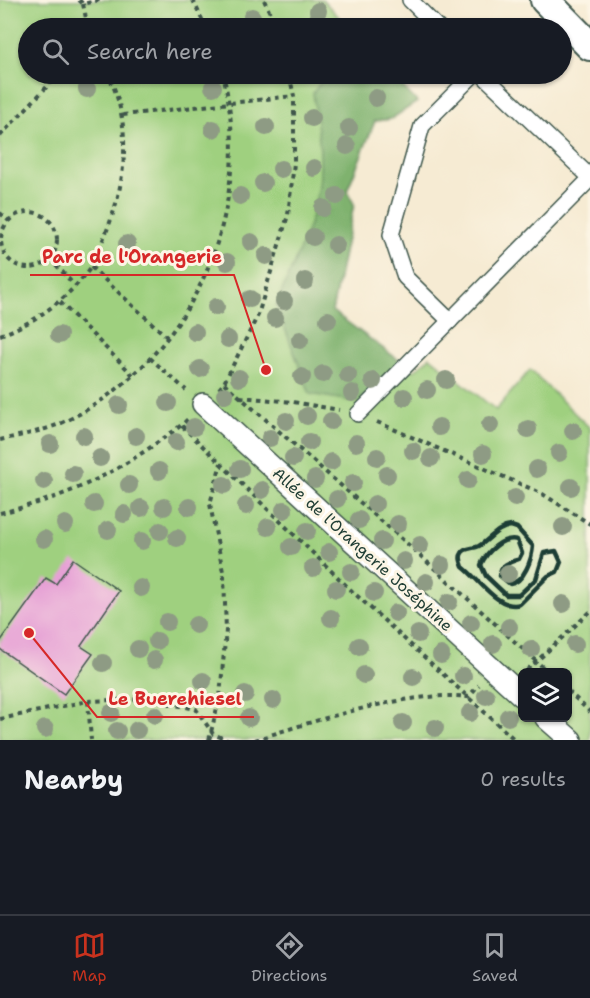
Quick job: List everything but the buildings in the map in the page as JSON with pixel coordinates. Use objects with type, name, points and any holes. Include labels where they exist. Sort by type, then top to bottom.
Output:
[{"type":"street","points":[[545,0],[563,18]]},
{"type":"street","points":[[572,28],[590,46]]},
{"type":"street","name":"Allée de l'Orangerie Joséphine","points":[[202,404],[518,692]]},
{"type":"street","points":[[551,722],[571,740]]},
{"type":"lane","points":[[410,0],[428,18]]},
{"type":"lane","points":[[450,321],[405,277],[391,234],[422,126],[464,84]]},
{"type":"lane","points":[[358,414],[590,178],[492,84]]},
{"type":"path","points":[[85,18],[81,2],[100,0]]},
{"type":"path","points":[[192,0],[201,18]]},
{"type":"path","points":[[264,0],[272,18]]},
{"type":"path","points":[[0,136],[49,84]]},
{"type":"path","points":[[0,335],[19,328],[60,302],[91,267],[114,215],[124,162],[123,115],[112,84]]},
{"type":"path","points":[[0,440],[69,419],[133,375],[168,338],[198,290],[220,237],[231,162],[230,103],[225,84]]},
{"type":"path","points":[[0,513],[38,504],[87,486],[182,426],[224,383],[258,315],[288,215],[294,163],[294,96],[291,84]]},
{"type":"path","points":[[123,115],[294,96]]},
{"type":"path","points":[[0,213],[9,220]]},
{"type":"path","points":[[35,213],[51,223],[57,240],[50,258],[44,264],[26,268],[10,261],[1,246],[1,237],[9,220],[16,215],[35,213]]},
{"type":"path","points":[[50,258],[74,285]]},
{"type":"path","points":[[91,267],[168,338]]},
{"type":"path","points":[[60,302],[133,375]]},
{"type":"path","points":[[150,358],[202,404]]},
{"type":"path","points":[[224,383],[402,539],[544,668]]},
{"type":"path","points":[[240,397],[293,402],[358,414],[541,493],[590,524]]},
{"type":"path","points":[[182,426],[354,592],[515,740]]},
{"type":"path","points":[[210,740],[220,696],[226,630],[224,577],[210,504],[221,463]]},
{"type":"path","points":[[528,668],[590,612]]},
{"type":"path","points":[[255,740],[400,701],[443,694],[468,697]]},
{"type":"path","points":[[572,696],[590,712]]},
{"type":"path","points":[[0,719],[88,701],[144,699],[195,709],[213,734],[227,740]]},
{"type":"path","points":[[88,701],[92,740]]},
{"type":"green space","points":[[0,0],[323,0],[340,18],[18,18],[18,84],[400,84],[417,102],[391,119],[375,121],[347,191],[354,204],[332,311],[414,371],[430,357],[496,410],[530,370],[590,428],[590,740],[0,740]]},
{"type":"green space","points":[[320,84],[400,84],[417,102],[391,119],[375,121],[347,191],[354,204],[332,311],[400,361],[357,402],[310,394],[276,305],[312,217],[319,186],[319,140],[313,93]]},
{"type":"railway","points":[[511,526],[517,528],[533,546],[523,575],[510,584],[500,576],[503,566],[519,559],[522,553],[517,540],[506,540],[496,546],[481,565],[486,576],[506,595],[519,595],[536,579],[544,553],[556,551],[561,562],[557,572],[548,576],[520,604],[512,605],[504,603],[490,593],[463,567],[460,558],[465,550],[479,546],[498,531],[511,526]]},
{"type":"place","name":"Parc de l'Orangerie","points":[[266,370]]},
{"type":"place","name":"Le Buerehiesel","points":[[29,633]]}]
